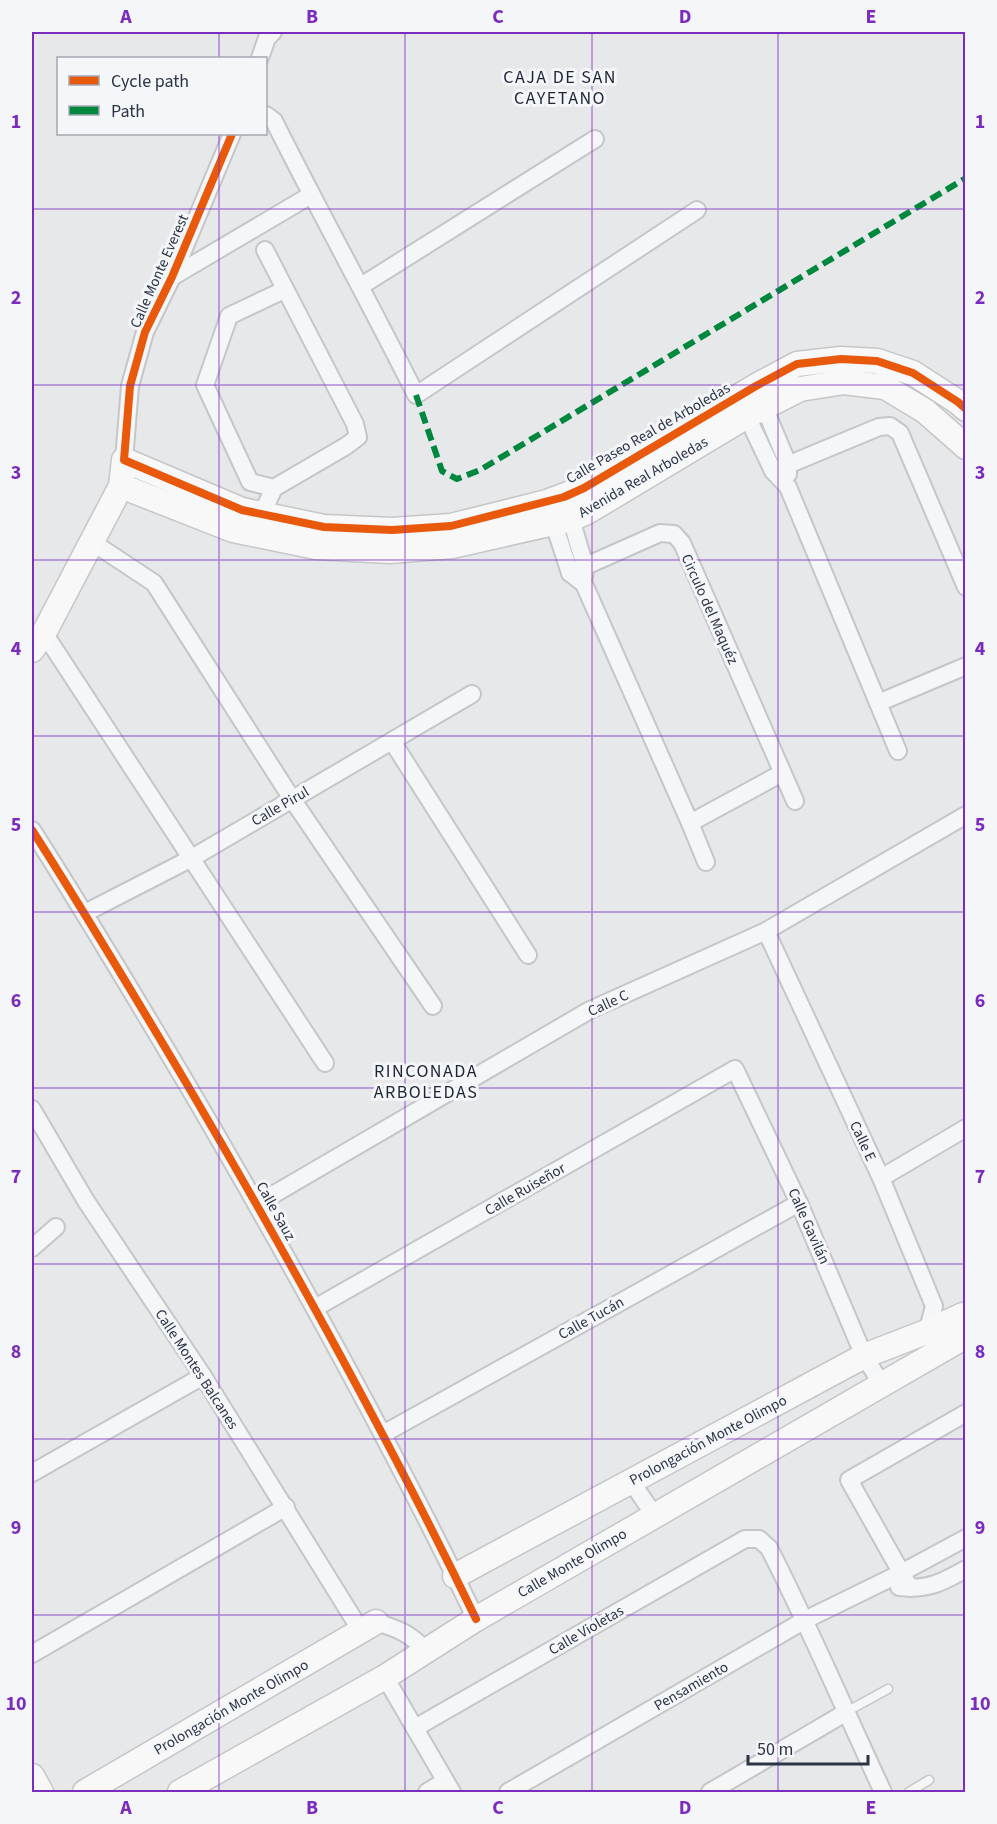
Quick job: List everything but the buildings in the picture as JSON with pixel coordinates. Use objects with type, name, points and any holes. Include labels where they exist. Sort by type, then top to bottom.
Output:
[{"type":"main road","points":[[751,401],[797,364],[841,359],[877,361],[913,373],[966,409]]},
{"type":"main road","name":"Avenida Real Arboledas","points":[[121,486],[247,522],[316,547],[390,551],[452,546],[559,510],[588,512],[751,401],[800,389],[844,382],[885,387],[925,411],[966,447]]},
{"type":"main road","name":"Calle Monte Everest","points":[[38,641],[121,486],[124,460]]},
{"type":"main road","points":[[124,460],[247,522]]},
{"type":"main road","name":"Prolongación Monte Olimpo","points":[[455,1576],[864,1356],[966,1315]]},
{"type":"main road","name":"Calle Monte Olimpo","points":[[180,1792],[385,1677],[476,1619],[881,1383],[966,1336]]},
{"type":"main road","name":"Prolongación Monte Olimpo","points":[[85,1792],[369,1627]]},
{"type":"main road","points":[[32,1776],[41,1792]]},
{"type":"street","points":[[260,57],[267,38],[273,32]]},
{"type":"street","points":[[267,116],[274,121],[416,395],[697,210]]},
{"type":"street","name":"Calle Monte Everest","points":[[124,460],[130,386],[145,332],[172,277],[232,135]]},
{"type":"street","points":[[361,286],[595,139]]},
{"type":"street","points":[[172,277],[311,195]]},
{"type":"street","points":[[247,522],[274,488],[358,437],[355,424],[265,250]]},
{"type":"street","points":[[247,522],[250,482],[205,385],[229,316],[284,290]]},
{"type":"street","points":[[751,401],[898,751]]},
{"type":"street","points":[[781,468],[879,427],[890,426],[900,433],[966,587]]},
{"type":"street","points":[[250,482],[274,488]]},
{"type":"street","points":[[559,510],[584,584],[706,862]]},
{"type":"street","name":"Circulo del Maquéz","points":[[578,569],[660,533],[674,534],[682,543],[795,801]]},
{"type":"street","points":[[92,542],[154,583],[292,799],[433,1006]]},
{"type":"street","points":[[38,641],[192,858],[325,1064]]},
{"type":"street","points":[[878,703],[966,666]]},
{"type":"street","name":"Calle Pirul","points":[[85,913],[192,858],[472,694]]},
{"type":"street","points":[[392,741],[528,955]]},
{"type":"street","points":[[690,823],[782,773]]},
{"type":"street","name":"Calle C","points":[[257,1204],[590,1010],[766,931],[966,815]]},
{"type":"street","name":"Calle Sauz","points":[[32,830],[85,913],[257,1204],[383,1434],[476,1619]]},
{"type":"street","name":"Calle E","points":[[766,931],[880,1178],[934,1306],[926,1332],[927,1357]]},
{"type":"street","name":"Calle Gavilán","points":[[735,1069],[799,1203],[864,1356],[881,1383]]},
{"type":"street","name":"Calle Ruiseñor","points":[[315,1308],[735,1069]]},
{"type":"street","name":"Calle Montes Balcanes","points":[[32,1109],[86,1201],[203,1376],[286,1507],[369,1627]]},
{"type":"street","points":[[880,1178],[966,1128]]},
{"type":"street","name":"Calle Tucán","points":[[383,1434],[799,1203]]},
{"type":"street","points":[[32,1248],[56,1227]]},
{"type":"street","points":[[32,1473],[203,1376]]},
{"type":"street","points":[[905,1580],[849,1480],[966,1413]]},
{"type":"street","points":[[631,1481],[654,1515]]},
{"type":"street","points":[[32,1654],[286,1507]]},
{"type":"street","points":[[905,1580],[966,1538]]},
{"type":"street","name":"Calle Violetas","points":[[415,1728],[745,1539],[759,1539],[769,1548],[806,1620]]},
{"type":"street","points":[[905,1580],[938,1585],[966,1569]]},
{"type":"street","name":"Pensamiento","points":[[508,1792],[806,1620],[878,1584],[905,1580]]},
{"type":"street","points":[[806,1620],[845,1713],[883,1792]]},
{"type":"street","points":[[369,1627],[396,1628],[414,1637],[426,1651]]},
{"type":"street","points":[[385,1677],[449,1787],[427,1792]]},
{"type":"street","points":[[710,1792],[845,1713]]},
{"type":"lane","points":[[845,1713],[888,1689]]},
{"type":"lane","points":[[909,1792],[929,1780]]},
{"type":"marked path","points":[[416,395],[442,471],[457,479],[480,470],[966,178]]},
{"type":"cycle path","name":"Calle Paseo Real de Arboledas","points":[[232,135],[172,277],[145,332],[130,386],[124,460],[242,510],[324,527],[392,530],[451,526],[564,497],[584,488],[797,364],[841,359],[877,361],[913,373],[966,409]]},
{"type":"cycle path","points":[[32,830],[130,989],[264,1217],[373,1416],[476,1619]]},
{"type":"district","name":"CAJA DE SAN CAYETANO","points":[[560,88]]},
{"type":"district","name":"RINCONADA ARBOLEDAS","points":[[426,1081]]}]
